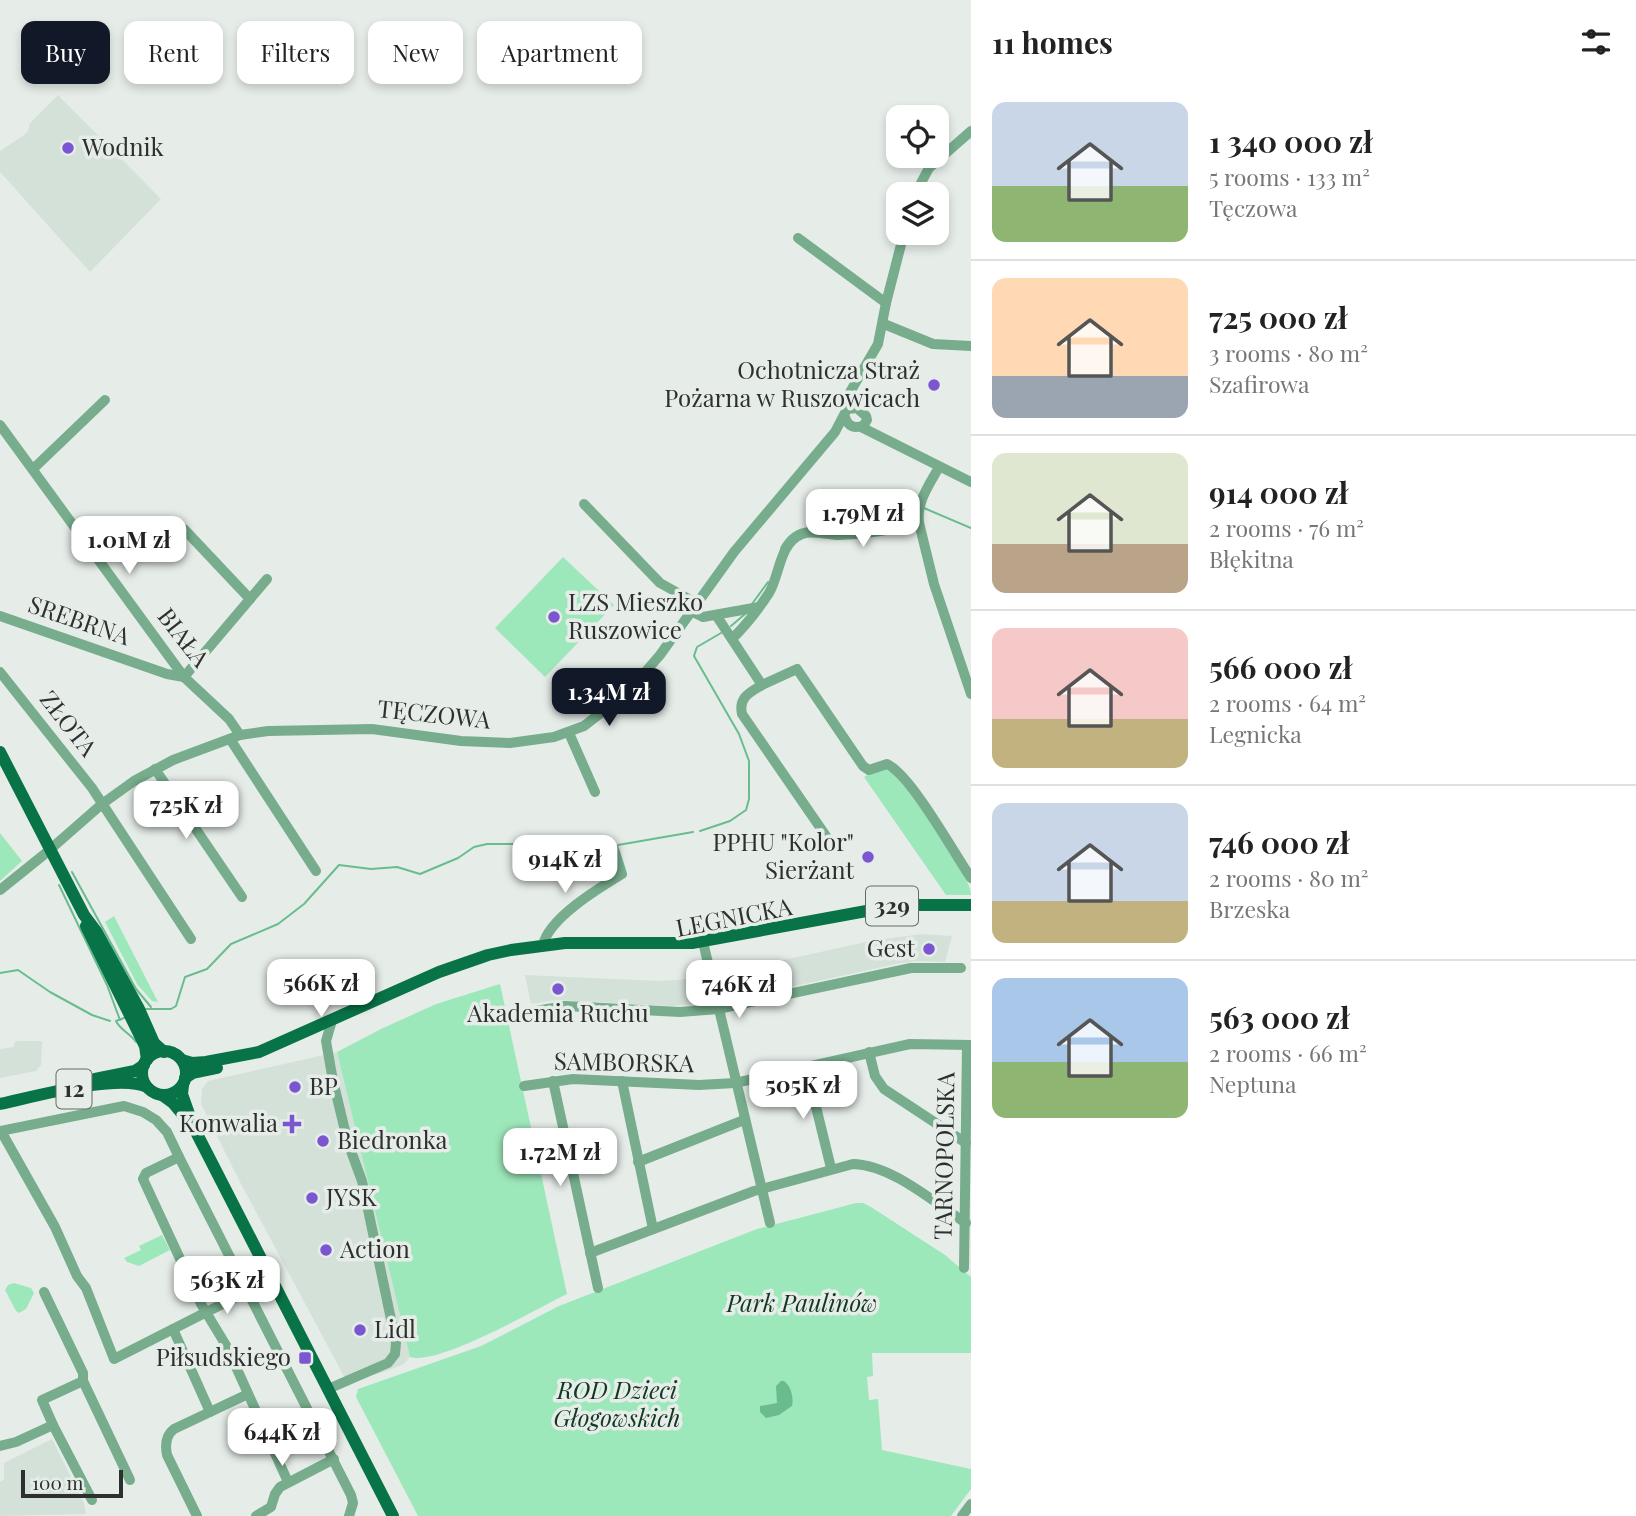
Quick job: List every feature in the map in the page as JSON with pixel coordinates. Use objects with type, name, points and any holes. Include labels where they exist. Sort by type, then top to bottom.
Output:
[{"type":"main road","points":[[0,752],[84,915],[96,931],[139,1009],[154,1043],[164,1052],[173,1053],[182,1060]]},
{"type":"main road","name":"LEGNICKA","points":[[184,1082],[193,1073],[259,1059],[315,1036],[335,1021],[463,963],[488,955],[543,945],[618,944],[667,951],[909,904],[971,905]]},
{"type":"main road","points":[[84,915],[89,934],[145,1046],[143,1076],[148,1087]]},
{"type":"main road","name":"LEGNICKA","points":[[182,1060],[199,1063],[244,1056],[315,1036]]},
{"type":"main road","name":"12","points":[[0,1096],[130,1072],[153,1055],[164,1052]]},
{"type":"main road","name":"12","points":[[182,1060],[186,1069],[182,1094],[194,1128],[389,1513]]},
{"type":"main road","name":"12","points":[[0,1104],[97,1085],[134,1082],[148,1087],[173,1103],[194,1128]]},
{"type":"main road","points":[[162,1095],[172,1094],[184,1082]]},
{"type":"street","points":[[921,182],[929,168],[971,131]]},
{"type":"street","points":[[798,238],[886,303]]},
{"type":"street","name":"TĘCZOWA","points":[[0,890],[102,804],[155,768],[235,737],[268,731],[372,729],[452,740],[509,743],[540,740],[569,733],[595,720],[620,700],[660,655],[734,552],[835,432],[854,420],[849,394],[875,352],[884,324],[886,303],[901,245]]},
{"type":"street","points":[[884,324],[933,344],[971,346]]},
{"type":"street","points":[[33,469],[105,400]]},
{"type":"street","points":[[854,420],[971,482]]},
{"type":"street","name":"BIAŁA","points":[[0,425],[184,677],[229,719],[235,737],[277,815],[316,871]]},
{"type":"street","points":[[939,467],[922,500],[919,523],[937,594],[971,694]]},
{"type":"street","points":[[584,504],[660,583],[694,607],[703,617],[759,607]]},
{"type":"street","points":[[732,639],[773,586],[788,546],[801,534],[875,532],[919,523]]},
{"type":"street","points":[[184,529],[250,599]]},
{"type":"street","points":[[184,677],[267,579]]},
{"type":"street","points":[[716,615],[762,685]]},
{"type":"street","name":"SREBRNA","points":[[0,616],[167,674],[184,677]]},
{"type":"street","points":[[826,836],[740,707],[743,699],[762,685],[797,669],[863,766],[869,770],[887,764],[896,769],[916,794],[971,878]]},
{"type":"street","name":"ZŁOTA","points":[[0,672],[92,788],[191,939]]},
{"type":"street","points":[[569,733],[595,792]]},
{"type":"street","points":[[155,768],[242,897]]},
{"type":"street","points":[[543,945],[548,932],[573,908],[622,874],[614,849]]},
{"type":"street","points":[[704,945],[770,1223]]},
{"type":"street","points":[[512,1015],[565,1006],[680,1012],[718,1009],[911,968],[961,968]]},
{"type":"street","points":[[328,1390],[388,1363],[395,1354],[397,1343],[362,1181],[348,1143],[336,1093],[315,1036],[335,1021]]},
{"type":"street","name":"SAMBORSKA","points":[[524,1086],[573,1079],[699,1085],[735,1083],[869,1052],[923,1043],[969,1045]]},
{"type":"street","name":"TARNOPOLSKA","points":[[964,1268],[969,1045]]},
{"type":"street","points":[[869,1052],[875,1076],[884,1088],[966,1143]]},
{"type":"street","points":[[806,1066],[831,1168]]},
{"type":"street","points":[[553,1081],[598,1288]]},
{"type":"street","points":[[622,1081],[653,1229]]},
{"type":"street","points":[[248,1291],[114,1359],[86,1288],[77,1276],[55,1227],[0,1131],[124,1106],[143,1112],[156,1120],[167,1132],[334,1459],[351,1494],[353,1503],[349,1516]]},
{"type":"street","points":[[638,1162],[744,1120]]},
{"type":"street","points":[[179,1157],[146,1173],[144,1179],[201,1304],[227,1347],[288,1482]]},
{"type":"street","points":[[590,1253],[762,1188],[831,1168],[864,1164],[885,1171],[966,1223]]},
{"type":"street","points":[[44,1292],[131,1480]]},
{"type":"street","points":[[173,1329],[209,1412]]},
{"type":"street","points":[[83,1381],[42,1400],[92,1500]]},
{"type":"street","points":[[197,1516],[170,1463],[165,1448],[166,1442],[174,1429],[248,1394]]},
{"type":"street","points":[[0,1446],[53,1424]]},
{"type":"street","points":[[256,1516],[271,1507],[276,1490],[334,1459]]},
{"type":"street","points":[[962,1516],[971,1504]]},
{"type":"shaded area","points":[[58,95],[161,199],[90,272],[0,172],[0,151],[24,135],[30,123]]},
{"type":"shaded area","points":[[923,934],[952,936],[945,962],[918,961],[896,964],[727,1001],[720,974],[875,940]]},
{"type":"shaded area","points":[[525,975],[660,981],[703,978],[709,1003],[671,1006],[557,1000],[531,1004]]},
{"type":"shaded area","points":[[18,1041],[42,1041],[41,1065],[36,1071],[0,1078],[0,1049],[14,1047]]},
{"type":"shaded area","points":[[337,1052],[410,1357],[404,1364],[384,1372],[347,1382],[201,1104],[202,1089],[208,1081]]},
{"type":"shaded area","points":[[781,1381],[790,1389],[792,1406],[779,1415],[766,1418],[760,1412],[760,1406],[777,1403],[776,1386]]},
{"type":"shaded area","points":[[52,1439],[84,1503],[86,1514],[0,1516],[0,1482],[4,1479],[4,1463]]},
{"type":"green space","name":"LZS Mieszko Ruszowice","points":[[563,557],[614,605],[545,677],[495,628]]},
{"type":"green space","points":[[880,767],[886,767],[895,775],[921,807],[949,848],[971,895],[946,895],[864,777]]},
{"type":"green space","points":[[0,833],[22,861],[0,881]]},
{"type":"green space","points":[[114,916],[158,1002],[152,1001],[137,984],[105,922]]},
{"type":"green space","name":"ROD Dzieci Głogowskich","points":[[500,984],[567,1294],[464,1345],[424,1357],[410,1357],[337,1052],[436,1004]]},
{"type":"green space","name":"ROD Dzieci Głogowskich","points":[[856,1203],[871,1207],[945,1255],[971,1277],[971,1353],[872,1353],[873,1376],[867,1377],[869,1400],[878,1399],[882,1450],[971,1469],[971,1489],[951,1516],[418,1516],[356,1397],[358,1389],[481,1346],[559,1306],[757,1229]]},
{"type":"green space","points":[[162,1235],[170,1250],[139,1266],[127,1262],[124,1258],[141,1250],[139,1246]]},
{"type":"green space","points":[[14,1283],[31,1288],[34,1293],[26,1309],[19,1313],[5,1290],[8,1285]]},
{"type":"waterway","points":[[856,529],[866,524],[885,506],[914,506]]},
{"type":"waterway","points":[[924,508],[971,528]]},
{"type":"waterway","points":[[781,548],[792,534],[809,528]]},
{"type":"waterway","points":[[752,604],[768,582]]},
{"type":"waterway","points":[[731,626],[745,614]]},
{"type":"waterway","points":[[700,831],[730,821],[746,810],[749,799],[749,761],[739,734],[694,656],[697,647],[721,633]]},
{"type":"waterway","points":[[618,845],[693,832]]},
{"type":"waterway","points":[[146,1009],[171,1009],[176,1006],[185,977],[207,969],[231,944],[278,924],[304,904],[339,865],[371,869],[397,867],[420,874],[458,858],[474,847],[487,844],[518,844],[555,854],[609,846]]},
{"type":"waterway","points":[[72,872],[136,989],[151,1007]]},
{"type":"waterway","points":[[59,885],[107,985],[120,1020]]},
{"type":"waterway","points":[[0,973],[18,970],[50,992],[92,1015],[110,1021]]},
{"type":"waterway","points":[[124,1018],[116,1021],[136,1042]]},
{"type":"place","name":"Wodnik","points":[[68,148]]},
{"type":"place","name":"Ochotnicza Straż Pożarna w Ruszowicach","points":[[934,385]]},
{"type":"place","name":"LZS Mieszko Ruszowice","points":[[554,617]]},
{"type":"place","name":"PPHU \"Kolor\" Sierżant","points":[[868,857]]},
{"type":"place","name":"Gest","points":[[929,949]]},
{"type":"place","name":"Akademia Ruchu","points":[[558,989]]},
{"type":"place","name":"BP","points":[[295,1087]]},
{"type":"place","name":"Konwalia","points":[[292,1124]]},
{"type":"place","name":"Biedronka","points":[[323,1141]]},
{"type":"place","name":"JYSK","points":[[312,1198]]},
{"type":"place","name":"Action","points":[[326,1250]]},
{"type":"place","name":"Lidl","points":[[360,1330]]},
{"type":"place","name":"Piłsudskiego","points":[[305,1358]]},
{"type":"park label","name":"Park Paulinów","points":[[802,1304]]}]
